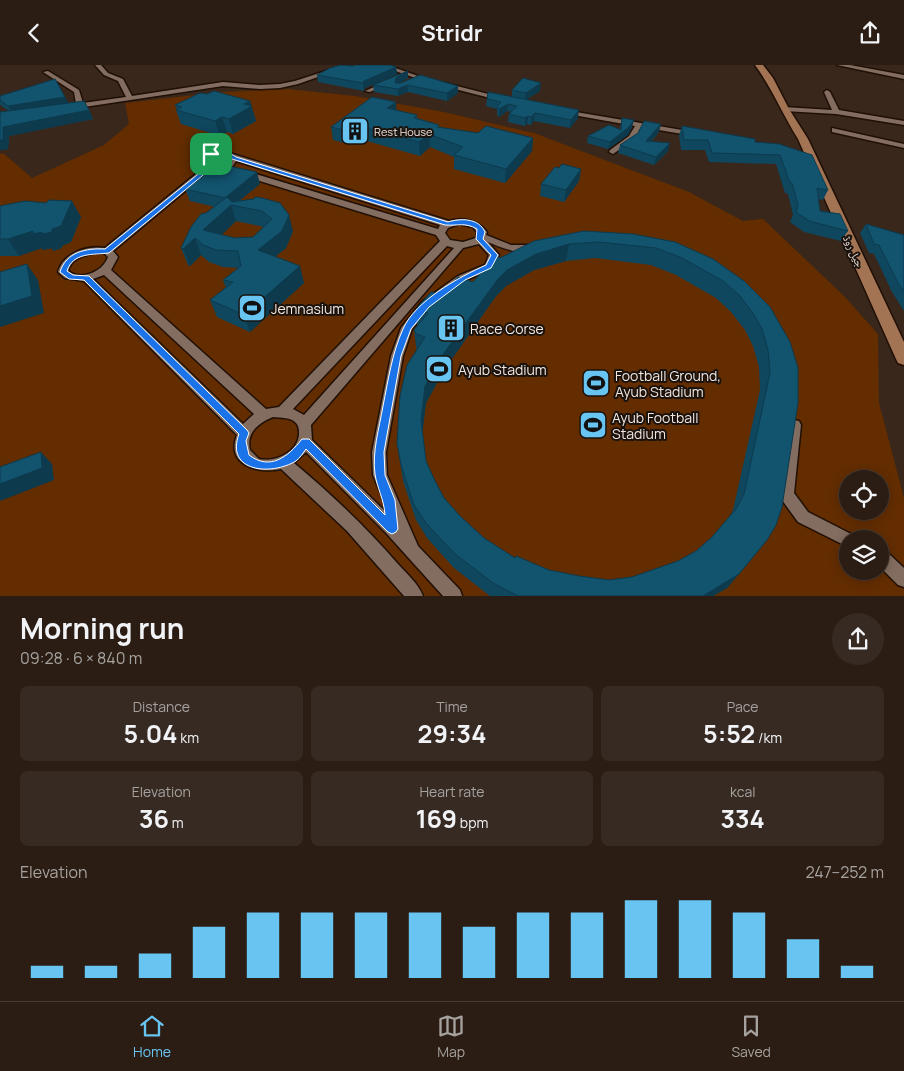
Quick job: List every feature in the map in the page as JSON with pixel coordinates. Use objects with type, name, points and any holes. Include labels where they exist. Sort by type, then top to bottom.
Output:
[{"type":"main road","name":"جیل روڈ","points":[[759,65],[803,139],[806,156],[904,359]]},
{"type":"street","points":[[98,65],[106,73],[121,80],[130,99]]},
{"type":"street","points":[[379,65],[419,78],[514,102]]},
{"type":"street","points":[[840,65],[904,77]]},
{"type":"street","points":[[62,109],[223,84],[260,87],[280,86],[296,83],[324,72],[346,67]]},
{"type":"street","points":[[46,73],[77,91],[80,106]]},
{"type":"street","points":[[368,91],[407,74]]},
{"type":"street","points":[[409,82],[419,78]]},
{"type":"street","points":[[827,92],[836,112]]},
{"type":"street","points":[[552,109],[698,134]]},
{"type":"street","points":[[784,109],[836,112],[904,123]]},
{"type":"street","points":[[613,152],[629,140],[639,125]]},
{"type":"street","points":[[835,130],[904,146]]},
{"type":"street","points":[[234,158],[232,163],[225,167],[206,170],[198,167],[196,164],[205,156],[223,153],[448,224]]},
{"type":"street","points":[[225,167],[443,237],[460,245],[472,244],[480,238]]},
{"type":"street","points":[[107,251],[206,170]]},
{"type":"street","points":[[443,237],[441,229],[448,224],[459,221],[470,222],[480,228],[480,238],[494,255],[489,267]]},
{"type":"street","points":[[282,412],[443,237]]},
{"type":"street","points":[[413,551],[389,500],[380,475],[379,452],[397,356],[407,328],[426,305],[462,278],[548,248],[510,248],[480,238]]},
{"type":"street","points":[[305,423],[460,245]]},
{"type":"street","points":[[93,250],[107,251],[113,257],[113,261],[105,270],[86,278],[71,278],[63,272],[63,268],[71,259],[78,255],[93,250]]},
{"type":"street","points":[[105,270],[264,415]]},
{"type":"street","points":[[86,278],[244,433]]},
{"type":"street","points":[[796,409],[787,495],[802,517],[839,536]]},
{"type":"street","points":[[282,412],[299,417],[305,423],[306,442],[301,450],[284,463],[273,466],[262,466],[252,463],[245,458],[241,450],[241,441],[244,433],[249,426],[264,415],[282,412]]},
{"type":"street","points":[[306,442],[392,529],[454,596]]},
{"type":"street","points":[[284,463],[390,564],[415,596]]},
{"type":"street","points":[[389,500],[392,529]]},
{"type":"street","points":[[889,565],[904,579]]},
{"type":"shaded area","name":"Ayub Stadium","points":[[288,89],[355,96],[444,112],[534,133],[689,192],[743,221],[763,219],[844,296],[878,334],[879,403],[904,498],[904,596],[0,596],[0,154],[3,153],[32,178],[104,145],[129,124],[125,103],[220,92]]},
{"type":"building","points":[[341,65],[390,65],[396,67],[363,83],[317,75]]},
{"type":"building","points":[[408,71],[396,78],[395,83],[401,83],[420,75],[458,86],[447,93],[407,85],[398,89],[373,85]]},
{"type":"building","points":[[523,78],[541,83],[526,93],[512,90]]},
{"type":"building","points":[[55,79],[65,97],[8,106],[0,100],[0,96]]},
{"type":"building","points":[[214,91],[250,101],[244,104],[252,106],[229,119],[222,117],[215,121],[176,110],[182,107],[175,105],[200,93],[207,94]]},
{"type":"building","points":[[488,92],[579,110],[571,120],[535,113],[531,117],[525,118],[509,114],[517,106],[508,104],[499,109],[497,107],[501,102],[487,99]]},
{"type":"building","points":[[372,97],[396,102],[387,108],[417,115],[414,118],[439,125],[437,127],[478,133],[486,126],[533,138],[506,169],[454,155],[463,147],[429,134],[419,142],[354,125],[347,131],[331,127]]},
{"type":"building","points":[[84,101],[89,110],[3,127],[3,140],[0,140],[0,112]]},
{"type":"building","points":[[622,118],[634,120],[629,127],[610,142],[588,136],[609,125],[621,130]]},
{"type":"building","points":[[644,121],[661,124],[646,141],[670,143],[656,157],[620,145],[638,133]]},
{"type":"building","points":[[682,126],[755,139],[755,142],[779,144],[812,155],[828,190],[817,188],[820,211],[840,214],[848,231],[809,221],[796,212],[798,205],[792,183],[790,183],[780,155],[712,153],[708,140],[684,140]]},
{"type":"building","points":[[219,164],[257,172],[225,198],[185,189]]},
{"type":"building","points":[[562,164],[581,169],[566,190],[541,184],[555,167],[559,168]]},
{"type":"building","points":[[227,197],[232,202],[254,199],[255,197],[280,203],[289,215],[282,231],[258,250],[300,266],[244,315],[210,300],[233,282],[223,280],[241,266],[238,251],[216,250],[203,245],[195,238],[183,249],[181,248],[191,227],[201,214],[206,213]],"holes":[[[231,205],[262,211],[272,219],[253,237],[235,238],[203,230]]]},
{"type":"building","points":[[49,200],[72,201],[61,226],[52,229],[52,232],[43,234],[42,232],[33,234],[33,231],[8,239],[0,239],[0,206],[25,201],[46,203]]},
{"type":"building","points":[[866,224],[904,235],[904,292],[879,245],[874,244]]},
{"type":"building","points":[[584,231],[633,234],[675,242],[713,259],[744,281],[770,307],[790,342],[798,368],[798,403],[782,507],[776,525],[767,540],[739,574],[703,596],[518,596],[493,583],[455,554],[426,523],[414,505],[401,465],[397,443],[400,396],[407,365],[425,337],[416,334],[414,330],[428,313],[416,309],[431,292],[437,293],[439,291],[445,293],[458,277],[473,282],[496,256],[500,258],[534,241]],"holes":[[[599,242],[656,248],[682,258],[723,281],[739,295],[753,313],[762,329],[768,350],[770,373],[744,494],[736,509],[711,538],[696,551],[678,561],[632,577],[609,580],[579,576],[549,570],[516,556],[515,558],[484,538],[460,516],[444,498],[435,481],[426,461],[421,420],[425,386],[444,353],[498,279],[507,270],[536,254],[569,244]]]},
{"type":"building","points":[[27,264],[32,296],[0,306],[0,272]]},
{"type":"building","points":[[41,452],[42,468],[0,484],[0,467]]},
{"type":"place","name":"Rest House","points":[[355,131]]},
{"type":"place","name":"Jemnasium","points":[[252,308]]},
{"type":"place","name":"Race Corse","points":[[451,328]]},
{"type":"place","name":"Ayub Stadium","points":[[439,369]]},
{"type":"place","name":"Football Ground, Ayub Stadium","points":[[596,383]]},
{"type":"place","name":"Ayub Football Stadium","points":[[593,425]]},
{"type":"route","points":[[211,154],[228,154],[234,158],[448,224],[459,221],[470,222],[480,228],[482,232],[480,239],[494,255],[489,267],[462,278],[426,305],[407,328],[397,356],[379,452],[380,475],[389,500],[392,529],[306,442],[293,457],[284,463],[273,466],[262,466],[252,463],[245,458],[241,450],[241,441],[244,433],[86,278],[71,278],[63,272],[66,263],[78,255],[93,250],[107,251],[206,170],[201,169],[196,164],[201,158],[211,154]]}]
